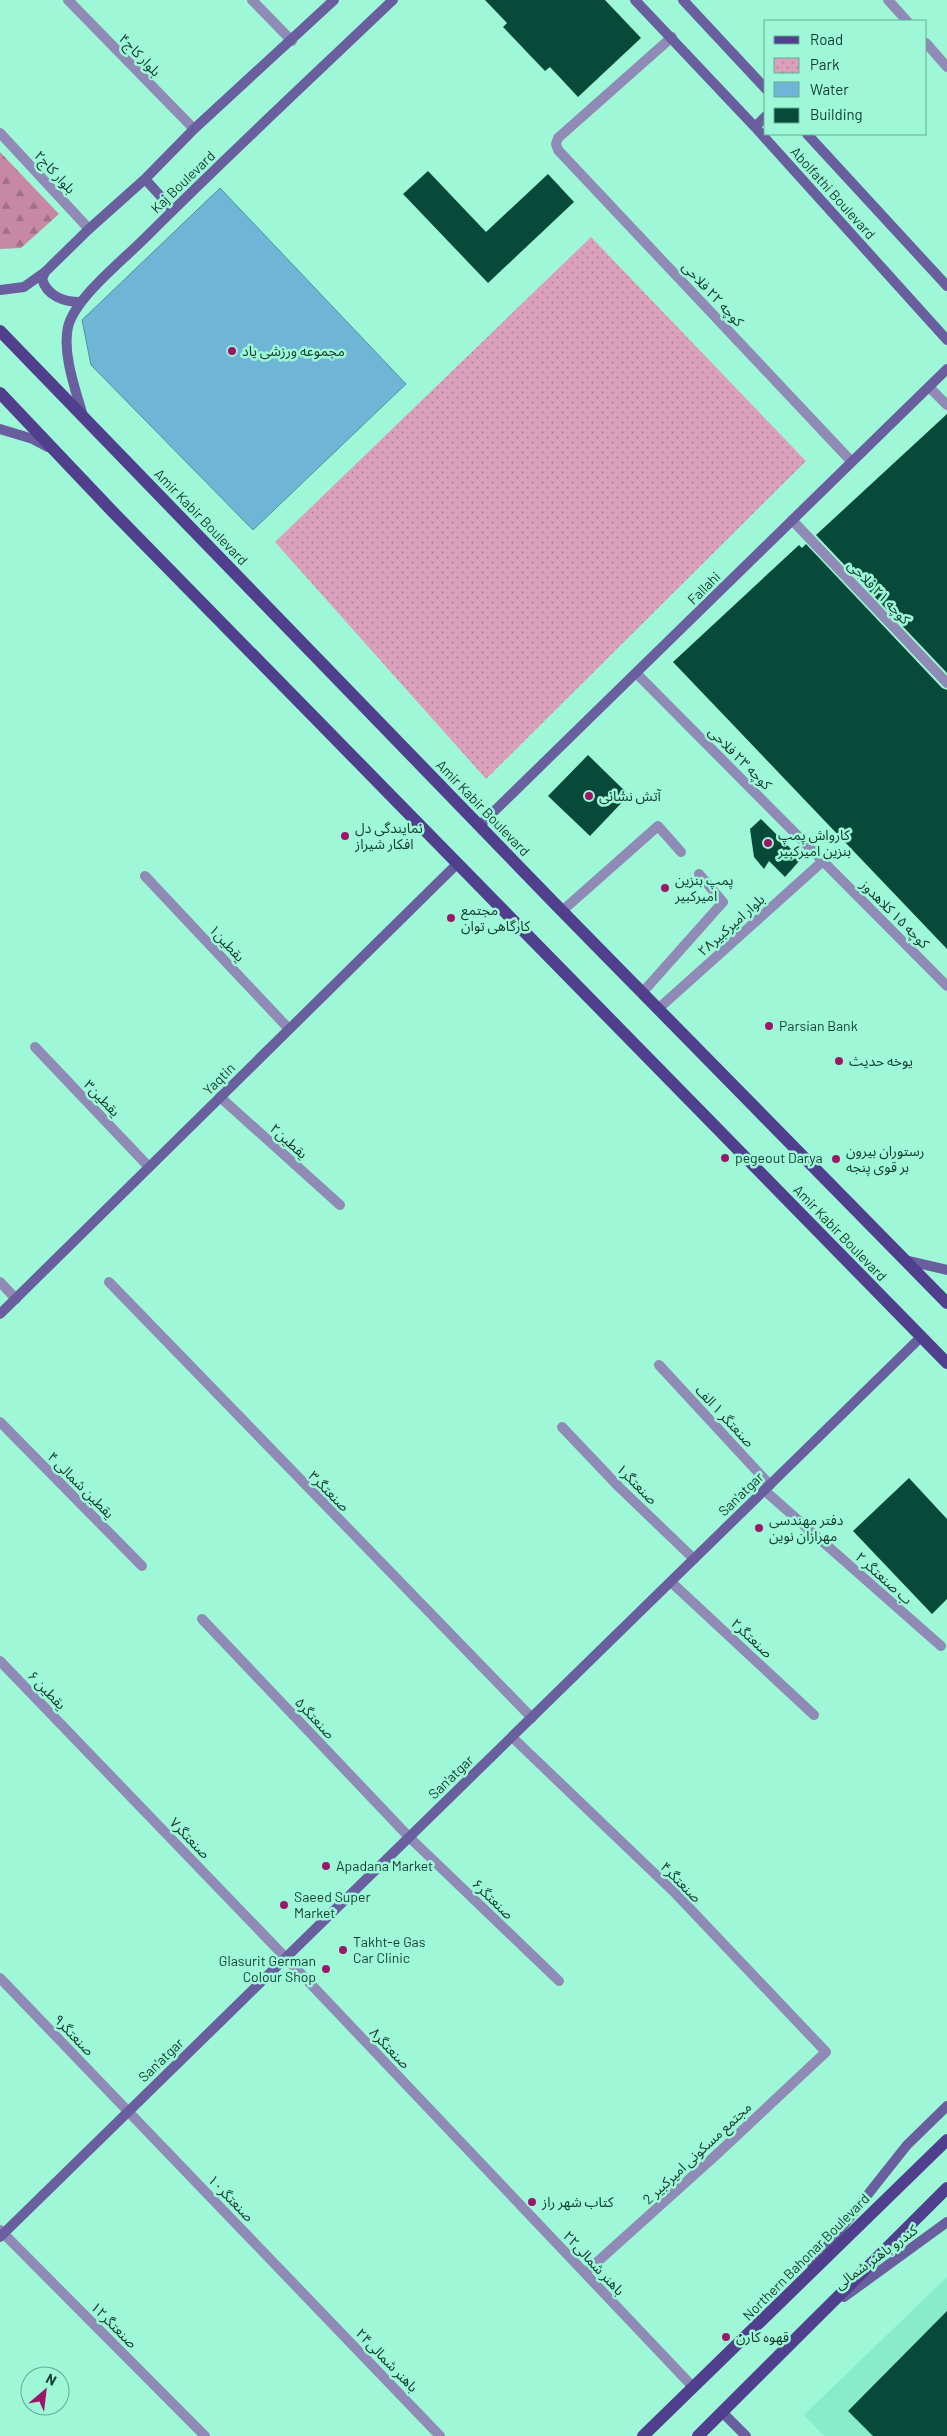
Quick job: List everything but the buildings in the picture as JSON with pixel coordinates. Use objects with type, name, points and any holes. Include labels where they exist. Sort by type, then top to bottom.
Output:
[{"type":"main road","name":"Amir Kabir Boulevard","points":[[0,331],[479,826],[947,1303]]},
{"type":"main road","name":"Amir Kabir Boulevard","points":[[0,393],[111,510],[947,1363]]},
{"type":"main road","name":"Northern Bahonar Boulevard","points":[[643,2436],[947,2140]]},
{"type":"main road","points":[[698,2436],[947,2188]]},
{"type":"street","name":"بلوار کاج۴","points":[[68,0],[194,129]]},
{"type":"street","points":[[252,0],[292,41]]},
{"type":"street","name":"Kaj Boulevard","points":[[0,290],[24,287],[45,272],[89,229],[145,179],[194,129],[292,41],[334,0]]},
{"type":"street","name":"Kaj Boulevard","points":[[83,416],[70,370],[67,343],[68,328],[80,302],[392,0]]},
{"type":"street","name":"Abolfathi Boulevard","points":[[636,0],[755,127],[947,340]]},
{"type":"street","points":[[683,0],[764,87]]},
{"type":"street","points":[[888,0],[906,20]]},
{"type":"street","name":"کوچه ۲۲ فلاحی","points":[[672,37],[558,138],[556,144],[565,157],[851,461]]},
{"type":"street","points":[[927,44],[947,67]]},
{"type":"street","points":[[755,127],[764,118]]},
{"type":"street","name":"بلوار کاج۲","points":[[0,133],[89,229]]},
{"type":"street","name":"Abolfathi Boulevard","points":[[808,135],[947,286]]},
{"type":"street","points":[[145,179],[173,210]]},
{"type":"street","points":[[45,272],[42,279],[44,286],[52,294],[71,302],[80,302]]},
{"type":"street","name":"Fallahi","points":[[479,826],[637,674],[851,461],[947,369]]},
{"type":"street","points":[[929,387],[947,405]]},
{"type":"street","points":[[0,429],[33,439],[57,452]]},
{"type":"street","name":"کوچه ۲۱ فلاحی","points":[[792,520],[947,682]]},
{"type":"street","name":"کوچه ۲۳ فلاحی","points":[[637,674],[823,861]]},
{"type":"street","points":[[562,911],[658,826],[682,852]]},
{"type":"street","name":"کوچه ۱۵ کلاهدوز","points":[[823,861],[947,986]]},
{"type":"street","name":"۲۸بلوار امیرکبیر","points":[[658,1009],[823,861]]},
{"type":"street","name":"Yaqtin","points":[[0,1314],[458,862]]},
{"type":"street","points":[[642,993],[723,902],[699,874]]},
{"type":"street","name":"یقطین۱","points":[[145,876],[289,1029]]},
{"type":"street","name":"یقطین۳","points":[[34,1047],[149,1168]]},
{"type":"street","name":"یقطین۲","points":[[220,1097],[340,1205]]},
{"type":"street","points":[[905,1260],[947,1270]]},
{"type":"street","points":[[0,1282],[16,1299]]},
{"type":"street","name":"صنعتگر۳","points":[[109,1282],[532,1718]]},
{"type":"street","name":"San'atgar","points":[[1,2234],[921,1337]]},
{"type":"street","name":"صنعتگر ۱ الف","points":[[659,1365],[767,1487]]},
{"type":"street","name":"یقطین شمالی ۴","points":[[0,1422],[142,1566]]},
{"type":"street","name":"صنعتگر۱","points":[[562,1427],[619,1487],[694,1559]]},
{"type":"street","name":"۲ ب صنعتگر","points":[[767,1487],[941,1646]]},
{"type":"street","name":"صنعتگر۲","points":[[671,1582],[814,1715]]},
{"type":"street","name":"صنعتگر۵","points":[[202,1619],[409,1837]]},
{"type":"street","name":"یقطین ۶","points":[[0,1661],[74,1738]]},
{"type":"street","name":"صنعتگر۴","points":[[512,1737],[676,1894],[826,2052]]},
{"type":"street","name":"صنعتگر۷","points":[[74,1738],[286,1958]]},
{"type":"street","name":"صنعتگر۶","points":[[409,1837],[558,1981]]},
{"type":"street","name":"صنعتگر۸","points":[[286,1958],[475,2157]]},
{"type":"street","name":"صنعتگر۹","points":[[0,1978],[129,2111]]},
{"type":"street","name":"مجتمع مسکونی امیرکبیر 2","points":[[585,2273],[716,2156],[826,2052]]},
{"type":"street","points":[[787,2297],[907,2144],[947,2106]]},
{"type":"street","name":"صنعتگر۱۰","points":[[129,2111],[314,2304]]},
{"type":"street","name":"باهنر شمالی۲۲","points":[[475,2157],[694,2387]]},
{"type":"street","name":"کندرو باهنر شمالی","points":[[821,2314],[947,2222]]},
{"type":"street","name":"صنعتگر۱۲","points":[[1,2234],[205,2436]]},
{"type":"street","name":"باهنر شمالی۲۴","points":[[314,2304],[440,2436]]},
{"type":"street","points":[[722,2412],[746,2436]]},
{"type":"shaded area","points":[[947,2277],[947,2436],[824,2436],[804,2415]]},
{"type":"green space","points":[[0,152],[59,214],[21,248],[0,249]]},
{"type":"green space","points":[[591,237],[806,461],[486,779],[275,542]]},
{"type":"water","name":"مجموعه ورزشی یاد","points":[[220,188],[406,384],[253,530],[91,365],[82,320]]},
{"type":"place","name":"مجموعه ورزشی یاد","points":[[232,351]]},
{"type":"place","name":"آتش نشانی","points":[[589,796]]},
{"type":"place","name":"نمایندگی دل افکار شیراز","points":[[345,836]]},
{"type":"place","name":"کارواش پمپ بنزین امیرکبیر","points":[[768,843]]},
{"type":"place","name":"پمپ بنزین امیرکبیر","points":[[665,888]]},
{"type":"place","name":"مجتمع کارگاهی توان","points":[[451,918]]},
{"type":"place","name":"Parsian Bank","points":[[769,1026]]},
{"type":"place","name":"یوخه حدیث","points":[[839,1061]]},
{"type":"place","name":"pegeout Darya","points":[[725,1158]]},
{"type":"place","name":"رستوران بیرون بر قوی پنجه","points":[[836,1159]]},
{"type":"place","name":"دفتر مهندسی مهرازان نوین","points":[[759,1528]]},
{"type":"place","name":"Apadana Market","points":[[326,1866]]},
{"type":"place","name":"Saeed Super Market","points":[[284,1905]]},
{"type":"place","name":"Takht-e Gas Car Clinic","points":[[343,1950]]},
{"type":"place","name":"Glasurit German Colour Shop","points":[[326,1969]]},
{"type":"place","name":"کتاب شهر راز","points":[[532,2202]]},
{"type":"place","name":"قهوه کارن","points":[[726,2337]]}]
